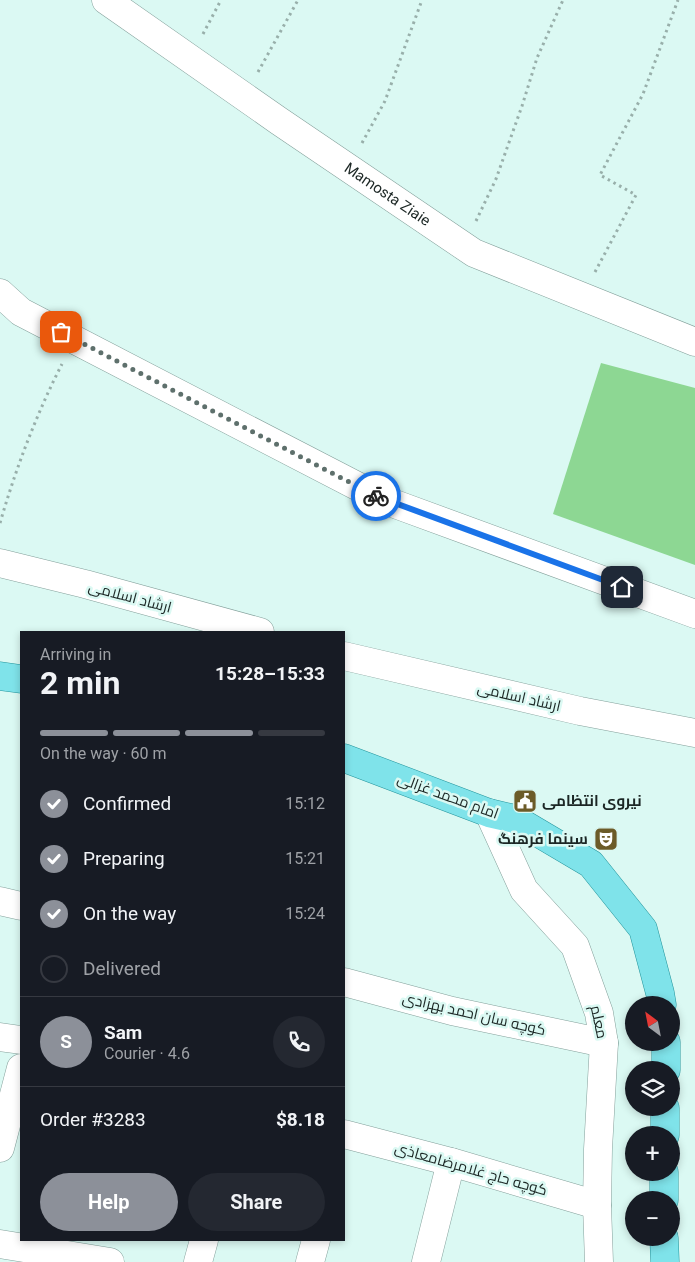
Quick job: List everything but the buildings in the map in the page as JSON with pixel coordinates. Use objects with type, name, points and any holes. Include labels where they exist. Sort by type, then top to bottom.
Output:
[{"type":"main road","points":[[0,676],[20,679]]},
{"type":"main road","name":"امام محمد غزالی","points":[[345,758],[489,813],[515,819],[591,864],[643,929],[660,996]]},
{"type":"main road","points":[[664,1246],[664,1262]]},
{"type":"street","name":"Mamosta Ziaie","points":[[106,0],[474,253],[695,342]]},
{"type":"street","points":[[0,293],[10,305],[384,500],[695,614]]},
{"type":"street","name":"ارشاد اسلامی","points":[[0,563],[256,631]]},
{"type":"street","name":"ارشاد اسلامی","points":[[345,656],[580,711],[695,733]]},
{"type":"street","name":"معلم","points":[[489,813],[524,890],[575,946],[599,1013],[604,1043],[598,1149],[599,1262]]},
{"type":"street","points":[[0,901],[20,906]]},
{"type":"street","name":"کوچه سان احمد بهزادی","points":[[345,982],[452,1011],[604,1043]]},
{"type":"street","points":[[0,1037],[20,1040]]},
{"type":"street","points":[[0,1148],[20,1072]]},
{"type":"street","name":"کوچه حاج غلامرضامعاذی","points":[[345,1136],[451,1162],[597,1205]]},
{"type":"street","points":[[426,1262],[451,1162]]},
{"type":"street","points":[[198,1262],[204,1241]]},
{"type":"street","points":[[310,1262],[316,1241]]},
{"type":"street","points":[[0,1244],[86,1249],[110,1262]]},
{"type":"path","points":[[190,59],[221,0]]},
{"type":"path","points":[[244,96],[298,0]]},
{"type":"path","points":[[349,168],[384,101],[422,0]]},
{"type":"path","points":[[465,247],[496,179],[537,58],[563,0]]},
{"type":"path","points":[[582,296],[636,195],[600,175],[643,94],[678,0]]},
{"type":"path","points":[[0,523],[12,481],[44,400],[75,339]]},
{"type":"green space","points":[[601,363],[695,388],[695,565],[553,514]]},
{"type":"way so far","points":[[61,332],[376,496]]},
{"type":"place","name":"نیروی انتظامی","points":[[525,801]]},
{"type":"place","name":"سینما فرهنگ","points":[[606,839]]},
{"type":"route","points":[[376,496],[622,587]]}]
